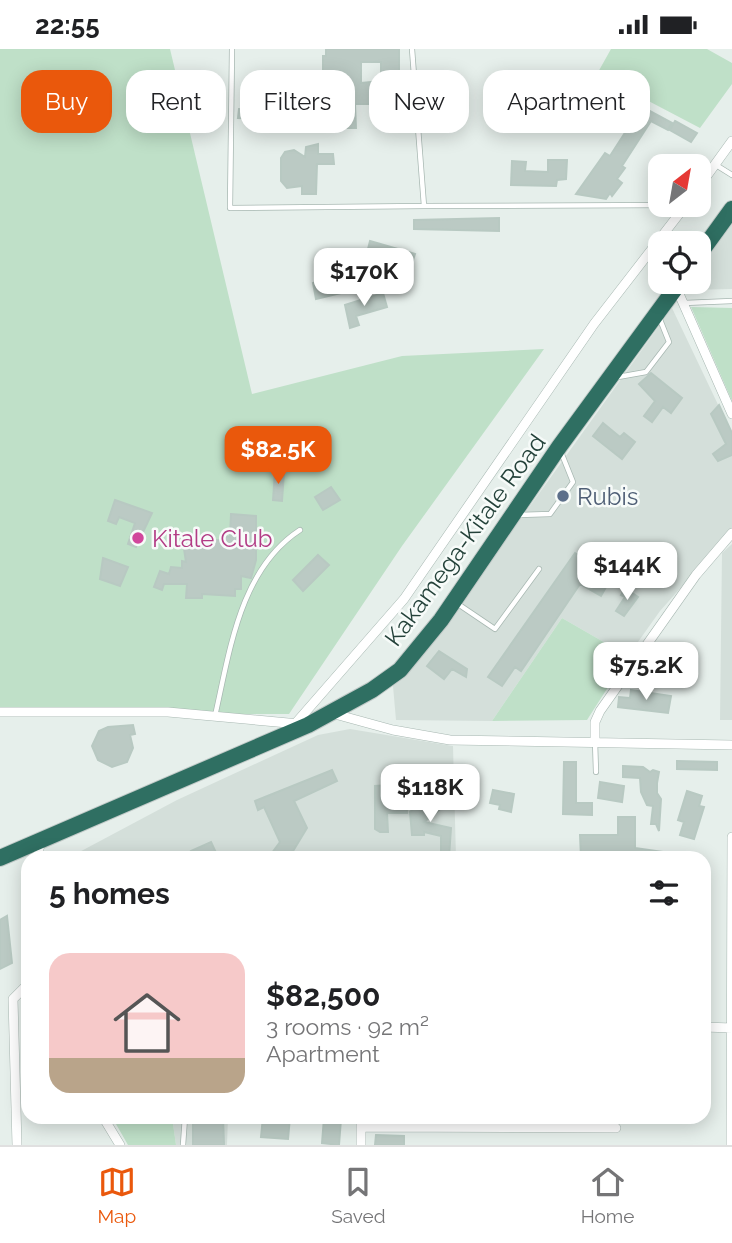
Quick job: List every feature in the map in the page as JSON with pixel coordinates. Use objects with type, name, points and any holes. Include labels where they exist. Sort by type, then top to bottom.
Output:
[{"type":"highway","points":[[711,238],[732,209]]},
{"type":"highway","name":"Kakamega-Kitale Road","points":[[0,858],[331,713],[400,670],[454,602],[559,447],[671,294]]},
{"type":"street","points":[[711,171],[732,141]]},
{"type":"street","points":[[0,712],[168,712],[302,724],[404,599],[594,324],[677,217]]},
{"type":"street","points":[[681,294],[732,414]]},
{"type":"street","points":[[595,740],[595,722],[600,711],[696,575],[732,534]]},
{"type":"street","points":[[331,713],[393,730],[450,740],[595,740],[732,745]]},
{"type":"street","points":[[731,1145],[732,837]]},
{"type":"street","points":[[39,851],[40,841]]},
{"type":"street","points":[[17,1145],[13,999],[21,991]]},
{"type":"street","points":[[711,1027],[731,1028]]},
{"type":"street","points":[[107,1124],[120,1145]]},
{"type":"street","points":[[361,1145],[361,1127],[616,1128]]},
{"type":"lane","points":[[232,49],[230,208],[648,205]]},
{"type":"lane","points":[[412,49],[424,206]]},
{"type":"lane","points":[[716,165],[732,175]]},
{"type":"lane","points":[[683,303],[732,301]]},
{"type":"lane","points":[[610,379],[646,372],[669,342],[658,314]]},
{"type":"lane","points":[[514,515],[550,514],[573,482],[559,447]]},
{"type":"lane","points":[[215,716],[239,610],[279,544],[300,530]]},
{"type":"lane","points":[[454,602],[495,629],[539,569]]},
{"type":"lane","points":[[595,740],[596,772]]},
{"type":"lane","points":[[183,1145],[184,1124]]},
{"type":"shaded area","points":[[732,222],[732,289],[711,289],[711,254]]},
{"type":"shaded area","points":[[672,308],[732,434],[732,530],[660,611],[628,656],[562,618],[492,721],[396,720],[393,686],[429,647]]},
{"type":"shaded area","points":[[732,544],[732,720],[720,720],[722,553]]},
{"type":"shaded area","points":[[350,729],[453,746],[456,851],[81,851],[177,800],[318,735]]},
{"type":"shaded area","points":[[173,1124],[228,1124],[227,1145],[176,1145]]},
{"type":"green space","points":[[0,49],[170,49],[175,70],[126,70],[126,133],[190,133],[252,394],[402,356],[544,349],[402,546],[289,714],[0,715]]},
{"type":"green space","points":[[611,49],[707,49],[732,63],[732,84],[700,128],[650,102],[650,70],[599,70]]},
{"type":"green space","points":[[691,307],[732,308],[732,401]]},
{"type":"green space","points":[[562,618],[628,656],[587,720],[492,721]]},
{"type":"green space","points":[[116,1124],[173,1124],[176,1145],[128,1145]]},
{"type":"building","points":[[326,49],[399,49],[399,70],[381,70],[381,62],[361,62],[361,83],[369,82],[369,104],[355,104],[355,70],[323,70],[323,56],[326,56]]},
{"type":"building","points":[[650,111],[672,123],[668,130],[651,121]]},
{"type":"building","points":[[675,121],[697,133],[691,142],[670,130]]},
{"type":"building","points":[[625,133],[643,133],[622,166],[625,168],[617,179],[622,183],[612,196],[610,193],[606,199],[576,194],[605,153],[610,156]]},
{"type":"building","points":[[318,144],[318,154],[333,154],[334,164],[317,164],[316,194],[302,194],[302,186],[287,188],[281,181],[281,158],[285,152],[294,150],[305,157],[306,147]]},
{"type":"building","points":[[548,160],[567,160],[566,179],[557,180],[556,186],[511,185],[512,161],[526,162],[525,171],[548,172]]},
{"type":"building","points":[[499,218],[499,231],[414,229],[414,220]]},
{"type":"building","points":[[370,241],[415,254],[411,266],[402,263],[390,249],[388,251],[393,261],[367,253]]},
{"type":"building","points":[[334,261],[341,293],[316,299],[313,283],[323,281],[319,264]]},
{"type":"building","points":[[383,293],[387,307],[356,316],[359,325],[350,328],[345,305]]},
{"type":"building","points":[[651,373],[682,398],[671,413],[663,407],[652,422],[644,416],[655,401],[639,384]]},
{"type":"building","points":[[719,405],[732,433],[732,455],[718,461],[713,454],[726,444],[711,414]]},
{"type":"building","points":[[603,423],[620,437],[624,433],[635,442],[622,459],[593,436]]},
{"type":"building","points":[[260,431],[271,436],[276,447],[271,458],[260,463],[249,458],[244,447],[249,436]]},
{"type":"building","points":[[275,471],[284,472],[282,501],[273,500]]},
{"type":"building","points":[[331,487],[340,500],[323,510],[315,497]]},
{"type":"building","points":[[115,500],[152,513],[136,547],[128,544],[135,523],[119,517],[116,524],[108,521]]},
{"type":"building","points":[[231,514],[256,516],[256,560],[251,578],[241,576],[241,589],[235,589],[235,596],[202,594],[202,598],[186,598],[187,584],[164,584],[162,590],[154,587],[160,571],[169,574],[171,567],[182,568],[182,561],[186,562],[184,549],[188,541],[222,540],[222,536],[230,537]]},
{"type":"building","points":[[647,551],[656,565],[639,577],[629,564]]},
{"type":"building","points":[[575,553],[593,565],[589,571],[609,582],[601,596],[580,584],[521,671],[515,667],[502,686],[488,677]]},
{"type":"building","points":[[318,555],[329,565],[303,591],[293,580]]},
{"type":"building","points":[[103,558],[128,567],[120,586],[100,579]]},
{"type":"building","points":[[625,588],[638,597],[624,616],[616,611],[625,597],[621,595]]},
{"type":"building","points":[[439,651],[467,669],[466,677],[452,669],[444,679],[427,666]]},
{"type":"building","points":[[646,663],[673,670],[670,685],[642,678]]},
{"type":"building","points":[[631,690],[671,696],[668,713],[618,707],[619,697],[630,698]]},
{"type":"building","points":[[133,725],[135,734],[130,735],[133,748],[127,762],[112,767],[98,760],[92,746],[99,731],[108,727]]},
{"type":"building","points":[[677,761],[717,762],[717,770],[677,769]]},
{"type":"building","points":[[564,762],[576,762],[576,803],[592,803],[592,815],[563,814]]},
{"type":"building","points":[[623,766],[643,767],[650,772],[659,772],[659,831],[656,824],[651,824],[653,806],[647,805],[641,792],[640,778],[623,777]]},
{"type":"building","points":[[332,770],[337,781],[294,801],[307,828],[293,851],[273,851],[280,842],[264,807],[258,810],[255,801]]},
{"type":"building","points":[[600,782],[624,786],[622,802],[598,798]]},
{"type":"building","points":[[406,785],[407,813],[387,813],[388,832],[380,832],[375,829],[375,786]]},
{"type":"building","points":[[493,790],[514,794],[511,812],[499,809],[500,805],[490,803]]},
{"type":"building","points":[[687,791],[702,796],[699,806],[704,807],[694,839],[680,835],[684,822],[678,820]]},
{"type":"building","points":[[432,794],[438,801],[434,804],[439,810],[424,822],[451,828],[449,851],[441,851],[441,836],[424,832],[424,835],[412,835],[410,812]]},
{"type":"building","points":[[618,817],[635,817],[635,848],[657,851],[581,851],[580,835],[618,835]]},
{"type":"building","points":[[211,842],[215,851],[191,851]]},
{"type":"building","points":[[7,916],[12,963],[0,969],[0,920]]},
{"type":"building","points":[[193,1124],[223,1124],[224,1145],[193,1145]]},
{"type":"building","points":[[262,1124],[289,1124],[288,1139],[261,1137]]},
{"type":"building","points":[[324,1124],[341,1124],[339,1145],[322,1143]]},
{"type":"building","points":[[376,1135],[404,1136],[404,1145],[375,1145]]},
{"type":"place","name":"Rubis","points":[[563,496]]},
{"type":"place","name":"Kitale Club","points":[[138,538]]}]
